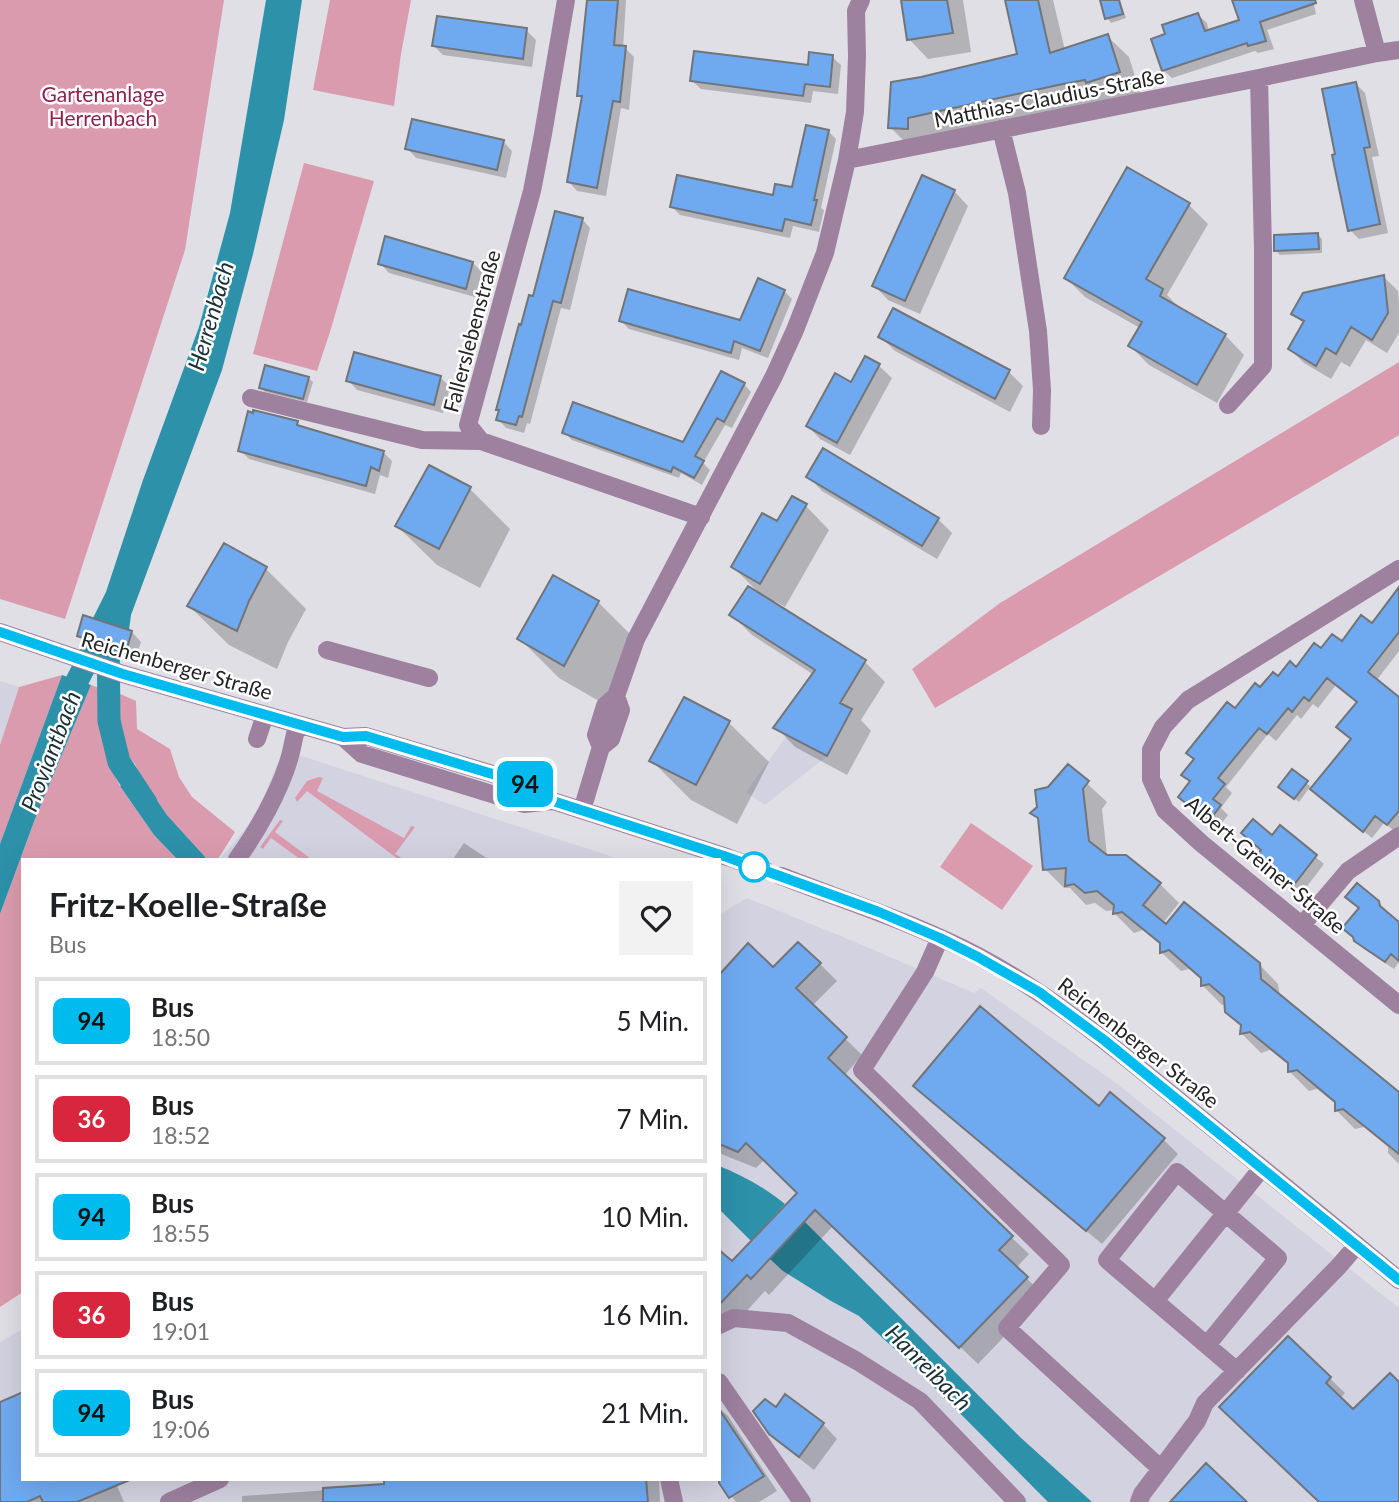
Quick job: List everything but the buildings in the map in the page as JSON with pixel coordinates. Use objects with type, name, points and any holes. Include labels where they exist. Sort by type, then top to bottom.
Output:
[{"type":"street","name":"Fallerslebenstraße","points":[[481,441],[468,425],[531,191],[544,134],[566,0]]},
{"type":"street","points":[[1363,0],[1377,53]]},
{"type":"street","points":[[582,810],[601,747],[611,739],[621,710],[616,696],[636,639],[774,376],[825,253],[847,160],[855,112],[857,56],[854,4]]},
{"type":"street","name":"Matthias-Claudius-Straße","points":[[847,160],[1399,50]]},
{"type":"street","points":[[1228,405],[1263,366],[1264,250],[1259,78]]},
{"type":"street","points":[[1001,129],[1017,193],[1038,331],[1042,390],[1041,426]]},
{"type":"street","points":[[251,398],[422,440],[481,441],[701,517]]},
{"type":"street","name":"Albert-Greiner-Straße","points":[[1399,569],[1188,700],[1163,727],[1151,750],[1151,779],[1165,810],[1201,843],[1399,1005]]},
{"type":"street","name":"Reichenberger Straße","points":[[0,632],[123,674],[343,737],[362,754],[507,799],[524,804],[553,801],[727,857]]},
{"type":"street","points":[[327,650],[429,678]]},
{"type":"street","points":[[257,739],[265,715]]},
{"type":"street","points":[[238,858],[273,799],[290,755],[298,724]]},
{"type":"street","points":[[1302,925],[1348,871],[1399,836]]},
{"type":"street","name":"Reichenberger Straße","points":[[781,876],[940,938],[999,968],[1062,1009],[1135,1064],[1399,1280]]},
{"type":"street","points":[[940,938],[925,972],[862,1070],[1061,1265],[1007,1328],[1160,1468]]},
{"type":"street","points":[[1156,1301],[1262,1168]]},
{"type":"street","points":[[1207,1345],[1278,1258],[1177,1172],[1107,1260],[1237,1371]]},
{"type":"street","points":[[1139,1502],[1160,1468],[1197,1421],[1205,1403],[1357,1245]]},
{"type":"street","points":[[721,1324],[734,1318],[788,1323],[856,1360],[920,1401],[1017,1502]]},
{"type":"street","points":[[721,1385],[802,1502]]},
{"type":"street","points":[[169,1502],[216,1481]]},
{"type":"street","points":[[669,1481],[674,1502]]},
{"type":"shaded area","points":[[0,681],[19,687],[0,745]]},
{"type":"shaded area","points":[[813,700],[814,749],[827,756],[765,805],[746,792]]},
{"type":"shaded area","points":[[283,750],[616,858],[221,858],[256,816]]},
{"type":"shaded area","points":[[747,898],[974,993],[981,988],[1116,1083],[1399,1308],[1399,1502],[0,1502],[0,1342],[21,1330],[21,1481],[721,1481],[721,914]]},
{"type":"green space","name":"Gartenanlage Herrenbach","points":[[0,0],[224,0],[185,250],[65,619],[0,599]]},
{"type":"green space","points":[[330,0],[411,0],[394,106],[313,90]]},
{"type":"green space","points":[[304,163],[374,181],[317,371],[253,354]]},
{"type":"green space","points":[[1399,362],[1399,435],[935,708],[912,669],[1000,603]]},
{"type":"green space","points":[[62,675],[0,844],[0,745],[19,687]]},
{"type":"green space","points":[[91,685],[100,688],[99,720],[111,768],[120,786],[154,835],[176,858],[21,858],[21,1293],[0,1307],[0,914],[35,819]]},
{"type":"green space","points":[[118,693],[136,701],[137,729],[170,749],[179,777],[192,797],[235,832],[219,858],[206,858],[167,815],[128,756],[121,728]]},
{"type":"green space","points":[[323,778],[317,791],[404,838],[411,826],[415,827],[395,854],[401,858],[397,858],[307,791],[297,802],[295,798],[307,781]]},
{"type":"green space","points":[[280,820],[283,821],[275,832],[310,858],[299,858],[271,838],[263,849],[260,847]]},
{"type":"green space","points":[[971,823],[1033,866],[1002,910],[940,867]]},
{"type":"water","name":"Herrenbach","points":[[266,0],[302,0],[284,120],[253,254],[222,370],[131,615],[129,630],[93,618],[106,592],[143,480],[199,327],[230,213]]},
{"type":"water","points":[[62,675],[91,685],[35,819],[0,914],[0,844]]},
{"type":"water","points":[[100,688],[118,693],[121,728],[128,756],[111,768],[99,720]]},
{"type":"water","points":[[139,774],[167,815],[206,858],[176,858],[154,835],[120,786]]},
{"type":"water","points":[[721,1167],[754,1182],[785,1204],[751,1241],[721,1211]]},
{"type":"water","points":[[804,1221],[1020,1437],[1092,1502],[1048,1502],[916,1369],[859,1316],[783,1271],[770,1259]]},
{"type":"waterway","name":"Proviantbach","points":[[66,709],[77,681],[110,617]]},
{"type":"waterway","name":"Hanreibach","points":[[108,627],[109,721],[119,762],[146,803]]},
{"type":"tunnel","points":[[727,857],[781,876]]},
{"type":"bus line","name":"94","points":[[0,632],[123,674],[343,737],[366,736],[526,784],[553,801],[738,861],[879,912],[940,938],[1039,992],[1104,1040],[1399,1280]]}]
